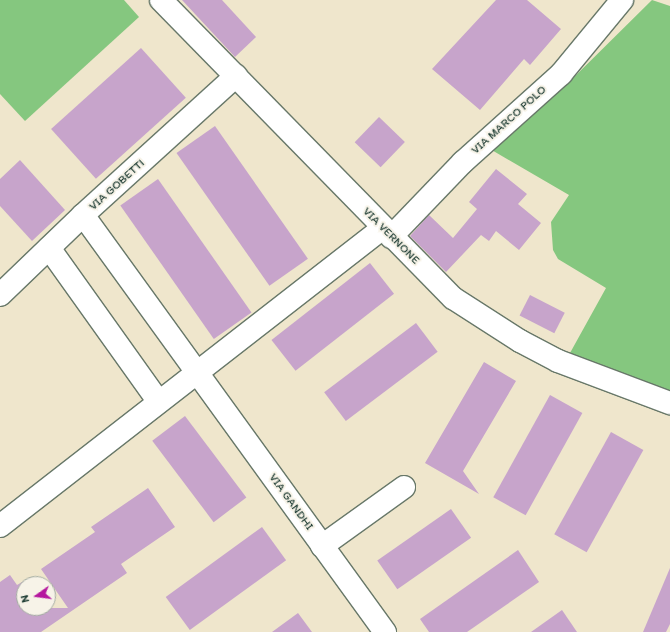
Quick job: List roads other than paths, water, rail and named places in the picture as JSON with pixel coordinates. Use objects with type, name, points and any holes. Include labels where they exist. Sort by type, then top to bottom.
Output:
[{"type":"street","name":"VIA VERNONE","points":[[161,0],[387,233],[453,298],[520,341],[558,361],[670,403]]},
{"type":"street","name":"VIA MARCO POLO","points":[[387,233],[462,162],[561,74],[622,0]]},
{"type":"street","name":"VIA GOBETTI","points":[[0,295],[83,215],[236,76]]},
{"type":"street","name":"VIA GANDHI","points":[[83,215],[385,632]]},
{"type":"street","points":[[0,526],[197,372],[387,233]]},
{"type":"street","points":[[49,248],[159,402]]},
{"type":"street","points":[[322,546],[404,487]]}]
